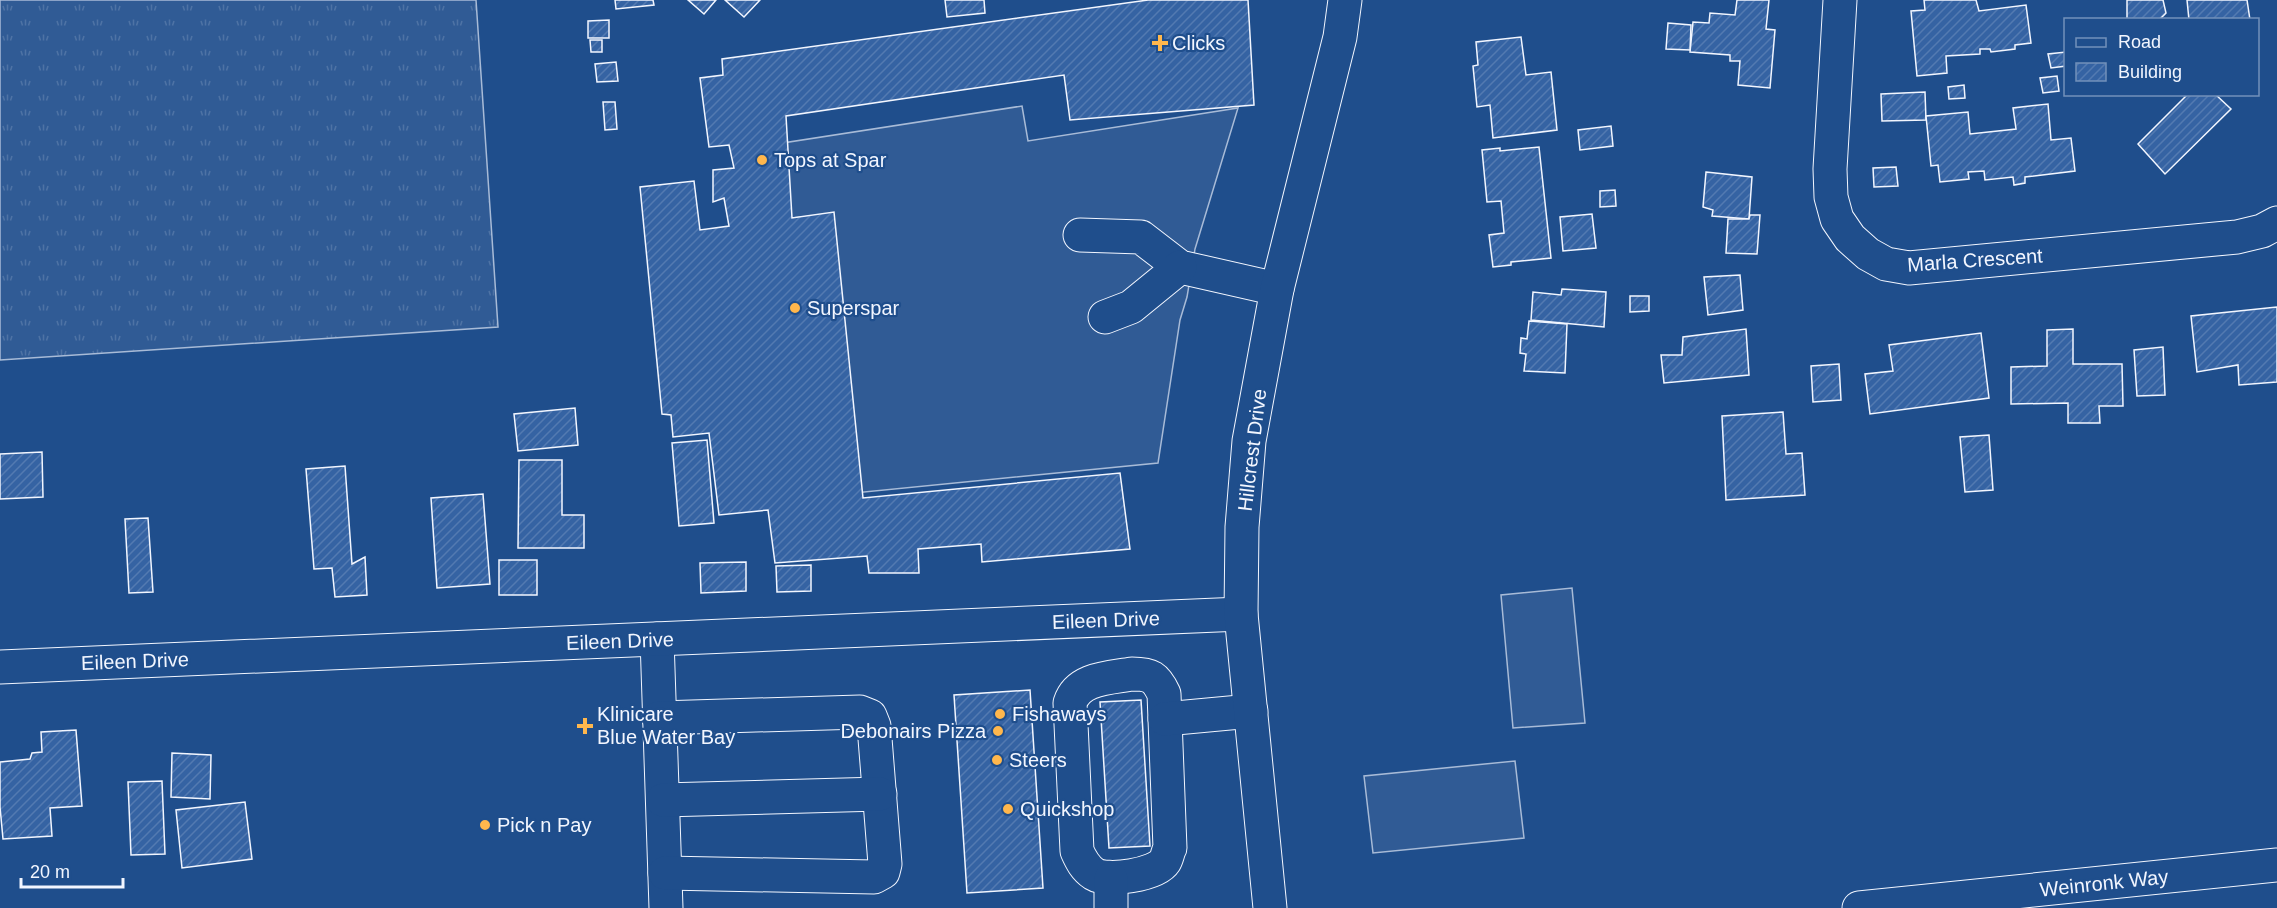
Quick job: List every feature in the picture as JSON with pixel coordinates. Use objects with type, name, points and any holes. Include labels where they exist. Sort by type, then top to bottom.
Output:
[{"type":"street","name":"Hillcrest Drive","points":[[1270,908],[1241,614],[1242,527],[1249,441],[1277,289],[1340,37],[1345,0]]},
{"type":"street","name":"Marla Crescent","points":[[1840,0],[1830,168],[1831,197],[1837,219],[1850,238],[1868,254],[1886,264],[1909,267],[2237,237],[2262,231],[2277,223]]},
{"type":"street","points":[[1080,235],[1141,237],[1180,267],[1277,289]]},
{"type":"street","points":[[1105,317],[1131,307],[1180,267]]},
{"type":"street","name":"Eileen Drive","points":[[0,667],[1241,614]]},
{"type":"street","points":[[657,639],[666,908]]},
{"type":"street","points":[[1132,674],[1147,674],[1158,682],[1164,694],[1170,848],[1165,861],[1154,870],[1111,893],[1084,865],[1077,851],[1070,703],[1074,691],[1085,684],[1132,674]]},
{"type":"street","points":[[1165,719],[1251,711]]},
{"type":"street","points":[[659,718],[860,712],[870,716],[874,726],[885,864],[883,873],[874,878],[665,873]]},
{"type":"street","points":[[663,800],[880,794]]},
{"type":"street","name":"Weinronk Way","points":[[1859,908],[2277,865]]},
{"type":"green space","points":[[0,0],[476,0],[498,327],[0,360]]},
{"type":"shaded area","points":[[1022,106],[1028,141],[1238,108],[1195,249],[1187,297],[1180,320],[1158,463],[814,497],[811,216],[782,219],[770,145]]},
{"type":"shaded area","points":[[1572,588],[1585,723],[1513,728],[1501,595]]},
{"type":"shaded area","points":[[1515,761],[1524,838],[1373,853],[1364,776]]},
{"type":"building","points":[[615,0],[653,0],[654,5],[616,9]]},
{"type":"building","points":[[688,0],[716,0],[704,14]]},
{"type":"building","points":[[725,0],[760,0],[744,17]]},
{"type":"building","points":[[945,0],[984,0],[985,13],[947,17]]},
{"type":"building","points":[[1148,0],[1248,0],[1254,105],[1070,120],[1064,75],[786,116],[792,218],[834,212],[863,498],[1120,473],[1130,549],[982,562],[981,544],[918,549],[919,573],[869,573],[867,556],[775,563],[768,510],[719,515],[709,433],[673,437],[671,415],[662,414],[640,187],[694,181],[700,230],[729,226],[724,198],[713,202],[713,170],[734,168],[729,145],[709,147],[700,78],[723,75],[722,59]]},
{"type":"building","points":[[1737,0],[1769,0],[1766,29],[1775,30],[1770,88],[1738,85],[1740,61],[1730,61],[1730,55],[1690,52],[1693,22],[1709,23],[1710,13],[1735,15]]},
{"type":"building","points":[[1924,0],[1976,0],[1979,11],[2026,5],[2031,43],[2015,45],[2015,49],[1991,52],[1990,49],[1980,49],[1980,54],[1946,56],[1947,73],[1917,76],[1911,11],[1925,10]]},
{"type":"building","points":[[2127,0],[2163,0],[2166,13],[2161,18],[2127,18]]},
{"type":"building","points":[[2187,0],[2247,0],[2250,18],[2189,18]]},
{"type":"building","points":[[609,20],[609,38],[588,38],[588,21]]},
{"type":"building","points":[[1668,23],[1691,25],[1690,50],[1666,49]]},
{"type":"building","points":[[1521,37],[1526,75],[1551,72],[1557,130],[1493,138],[1490,105],[1477,107],[1473,66],[1478,65],[1476,42]]},
{"type":"building","points":[[590,40],[602,40],[602,52],[591,52]]},
{"type":"building","points":[[2064,52],[2064,66],[2051,68],[2048,54]]},
{"type":"building","points":[[616,62],[618,81],[597,82],[595,64]]},
{"type":"building","points":[[2057,76],[2059,91],[2043,93],[2040,78]]},
{"type":"building","points":[[1964,85],[1965,98],[1949,99],[1948,87]]},
{"type":"building","points":[[1925,92],[1926,120],[1882,121],[1881,94]]},
{"type":"building","points":[[2186,96],[2217,96],[2231,109],[2165,174],[2138,144]]},
{"type":"building","points":[[603,102],[615,102],[617,129],[605,130]]},
{"type":"building","points":[[2048,104],[2051,140],[2071,138],[2075,171],[2025,177],[2025,183],[2014,185],[2013,177],[1985,180],[1984,171],[1968,172],[1969,179],[1940,182],[1938,165],[1931,166],[1926,116],[1968,112],[1970,134],[2016,129],[2013,108]]},
{"type":"building","points":[[1611,126],[1613,146],[1580,150],[1578,130]]},
{"type":"building","points":[[1539,147],[1551,258],[1511,262],[1511,265],[1493,267],[1489,235],[1504,233],[1501,201],[1487,202],[1482,150],[1500,148],[1500,151]]},
{"type":"building","points":[[1896,167],[1898,186],[1874,187],[1873,168]]},
{"type":"building","points":[[1706,172],[1752,177],[1749,219],[1712,216],[1713,210],[1703,207]]},
{"type":"building","points":[[1615,190],[1616,206],[1600,207],[1600,191]]},
{"type":"building","points":[[1592,214],[1596,248],[1563,251],[1560,217]]},
{"type":"building","points":[[1750,215],[1760,215],[1757,254],[1726,253],[1728,219],[1749,219]]},
{"type":"building","points":[[1740,275],[1743,310],[1708,315],[1704,277]]},
{"type":"building","points":[[1562,289],[1606,292],[1604,327],[1531,320],[1533,292],[1561,295]]},
{"type":"building","points":[[1630,296],[1649,296],[1649,311],[1630,312]]},
{"type":"building","points":[[2277,307],[2277,382],[2239,385],[2238,365],[2197,372],[2191,316]]},
{"type":"building","points":[[1529,321],[1567,324],[1565,373],[1524,371],[1526,354],[1520,353],[1521,338],[1527,339]]},
{"type":"building","points":[[1746,329],[1749,375],[1664,383],[1661,355],[1682,355],[1683,337]]},
{"type":"building","points":[[2073,329],[2073,364],[2122,364],[2123,406],[2099,406],[2100,423],[2068,423],[2068,403],[2011,404],[2011,367],[2047,366],[2047,330]]},
{"type":"building","points":[[1981,333],[1989,398],[1870,414],[1865,374],[1893,371],[1889,345]]},
{"type":"building","points":[[2163,347],[2165,395],[2137,396],[2134,350]]},
{"type":"building","points":[[1839,364],[1841,400],[1813,402],[1811,366]]},
{"type":"building","points":[[575,408],[578,445],[518,451],[514,414]]},
{"type":"building","points":[[1783,412],[1786,454],[1802,453],[1805,495],[1726,500],[1722,416]]},
{"type":"building","points":[[1989,435],[1993,490],[1965,492],[1960,437]]},
{"type":"building","points":[[707,440],[714,523],[679,526],[672,443]]},
{"type":"building","points":[[42,452],[43,497],[0,499],[0,454]]},
{"type":"building","points":[[519,460],[562,460],[562,515],[584,515],[584,548],[518,548]]},
{"type":"building","points":[[345,466],[352,564],[365,557],[367,595],[335,597],[332,568],[314,569],[306,469]]},
{"type":"building","points":[[483,494],[490,584],[437,588],[431,498]]},
{"type":"building","points":[[148,518],[153,592],[129,593],[125,519]]},
{"type":"building","points":[[499,560],[537,560],[537,595],[499,595]]},
{"type":"building","points":[[746,562],[746,591],[701,593],[700,563]]},
{"type":"building","points":[[811,565],[811,591],[777,592],[776,566]]},
{"type":"building","points":[[1030,690],[1043,888],[967,893],[954,695]]},
{"type":"building","points":[[1141,700],[1150,846],[1109,848],[1100,702]]},
{"type":"building","points":[[76,730],[82,806],[50,808],[52,836],[3,839],[0,762],[30,759],[32,753],[42,752],[41,732]]},
{"type":"building","points":[[172,753],[211,755],[210,799],[171,797]]},
{"type":"building","points":[[162,781],[165,854],[131,855],[128,782]]},
{"type":"building","points":[[245,802],[252,859],[182,868],[176,810]]},
{"type":"place","name":"Clicks","points":[[1160,43]]},
{"type":"place","name":"Tops at Spar","points":[[762,160]]},
{"type":"place","name":"Superspar","points":[[795,308]]},
{"type":"place","name":"Fishaways","points":[[1000,714]]},
{"type":"place","name":"Klinicare Blue Water Bay","points":[[585,726]]},
{"type":"place","name":"Debonairs Pizza","points":[[998,731]]},
{"type":"place","name":"Steers","points":[[997,760]]},
{"type":"place","name":"Quickshop","points":[[1008,809]]},
{"type":"place","name":"Pick n Pay","points":[[485,825]]}]
